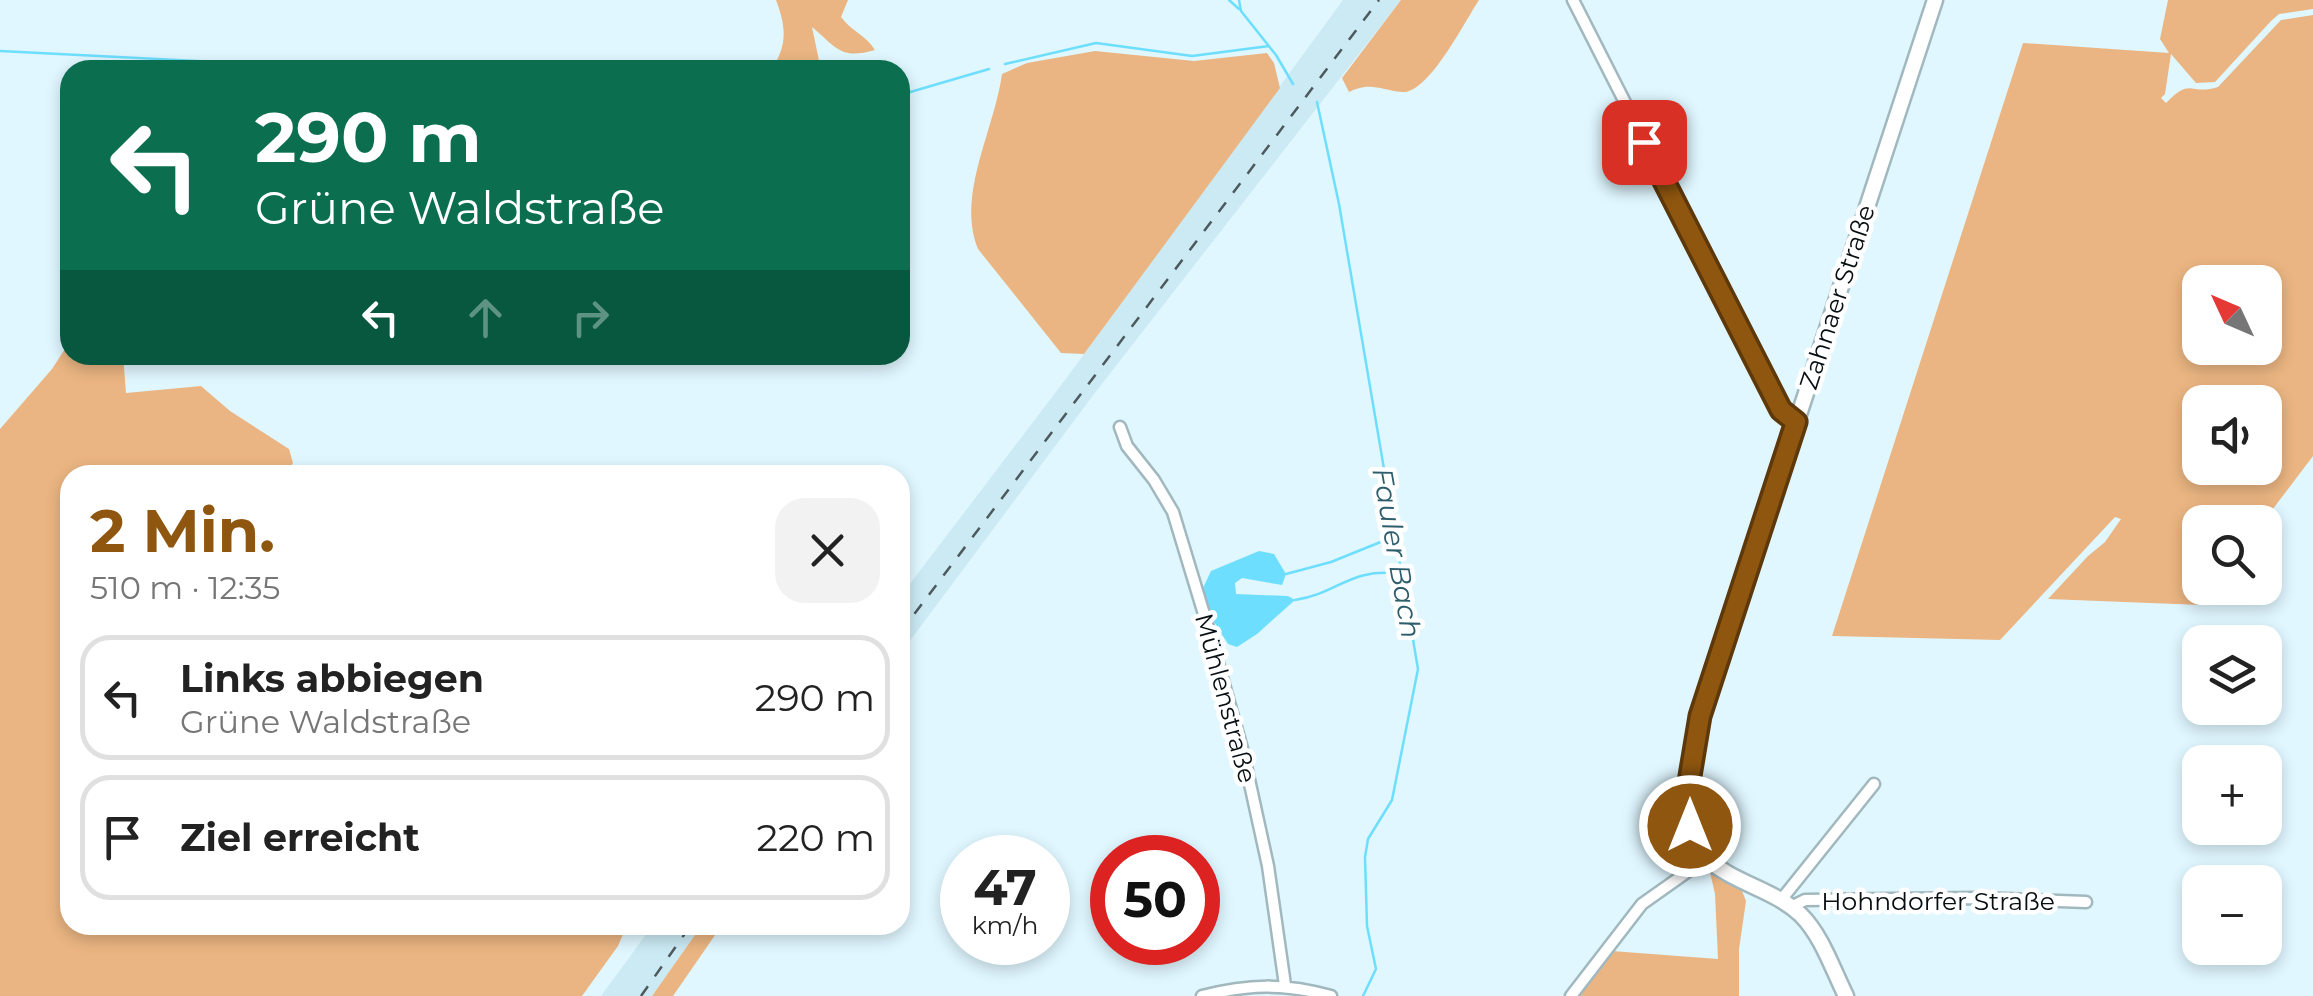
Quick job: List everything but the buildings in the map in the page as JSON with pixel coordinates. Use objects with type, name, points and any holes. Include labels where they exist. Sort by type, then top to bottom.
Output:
[{"type":"main road","name":"Zahnaer Straße","points":[[1706,858],[1695,843],[1688,820],[1695,738],[1935,0]]},
{"type":"main road","points":[[1706,858],[1786,904],[1813,931],[1846,996]]},
{"type":"street","points":[[1572,0],[1781,410],[1796,422]]},
{"type":"street","name":"Mühlenstraße","points":[[1120,427],[1128,446],[1173,512],[1207,624],[1257,816],[1285,985]]},
{"type":"street","points":[[1786,904],[1874,784]]},
{"type":"street","points":[[1571,996],[1642,904],[1706,858]]},
{"type":"street","name":"Hohndorfer Straße","points":[[1786,904],[1805,900],[1978,898],[2086,902]]},
{"type":"street","points":[[1202,996],[1247,986],[1285,985],[1331,996]]},
{"type":"shaded area","points":[[776,0],[848,0],[841,17],[875,50],[847,53],[812,27],[819,60],[776,60],[784,36]]},
{"type":"shaded area","points":[[1343,0],[1401,0],[1094,394],[910,641],[910,584],[1068,376]]},
{"type":"shaded area","points":[[1401,0],[1479,0],[1434,70],[1412,90],[1369,87],[1349,92],[1342,78]]},
{"type":"shaded area","points":[[2168,0],[2313,0],[2313,9],[2279,14],[2215,82],[2196,83],[2171,54],[2165,94],[2161,98],[2166,103],[2186,88],[2218,87],[2281,20],[2313,15],[2313,456],[2276,505],[2182,505],[2182,604],[2048,599],[2105,542],[2121,519],[2115,517],[2000,640],[1832,636],[2023,43],[2169,53],[2160,39]]},
{"type":"shaded area","points":[[1095,51],[1194,61],[1267,53],[1274,63],[1280,88],[1084,354],[1061,353],[978,249],[971,207],[1002,74],[1027,63]]},
{"type":"shaded area","points":[[60,357],[60,365],[124,365],[126,393],[201,386],[230,411],[289,449],[293,463],[60,465],[60,935],[623,935],[582,996],[0,996],[0,429]]},
{"type":"shaded area","points":[[1710,872],[1741,888],[1746,901],[1739,949],[1739,996],[1580,996],[1612,951],[1718,959]]},
{"type":"shaded area","points":[[646,935],[695,935],[652,996],[601,996]]},
{"type":"shaded area","points":[[695,935],[715,935],[673,996],[652,996]]},
{"type":"water","points":[[1259,551],[1274,554],[1286,574],[1282,585],[1242,578],[1235,583],[1236,594],[1288,596],[1295,600],[1237,647],[1228,644],[1211,617],[1203,588],[1211,571]]},
{"type":"waterway","points":[[1229,0],[1239,9]]},
{"type":"waterway","name":"Fauler Bach","points":[[1239,0],[1241,11],[1293,84]]},
{"type":"waterway","points":[[1005,64],[1096,43],[1192,56],[1269,46]]},
{"type":"waterway","points":[[0,51],[176,60]]},
{"type":"waterway","points":[[910,92],[989,69]]},
{"type":"waterway","name":"Fauler Bach","points":[[1317,102],[1339,204],[1418,669],[1392,800],[1368,839],[1367,926],[1376,969],[1363,996]]},
{"type":"waterway","points":[[1286,574],[1331,562],[1393,537]]},
{"type":"waterway","points":[[1295,600],[1356,577],[1401,574]]},
{"type":"railway","points":[[910,620],[1379,0]]},
{"type":"railway","points":[[641,996],[684,935]]},
{"type":"route","points":[[1644,142],[1781,410],[1796,422],[1700,716],[1688,788],[1690,826]]}]
